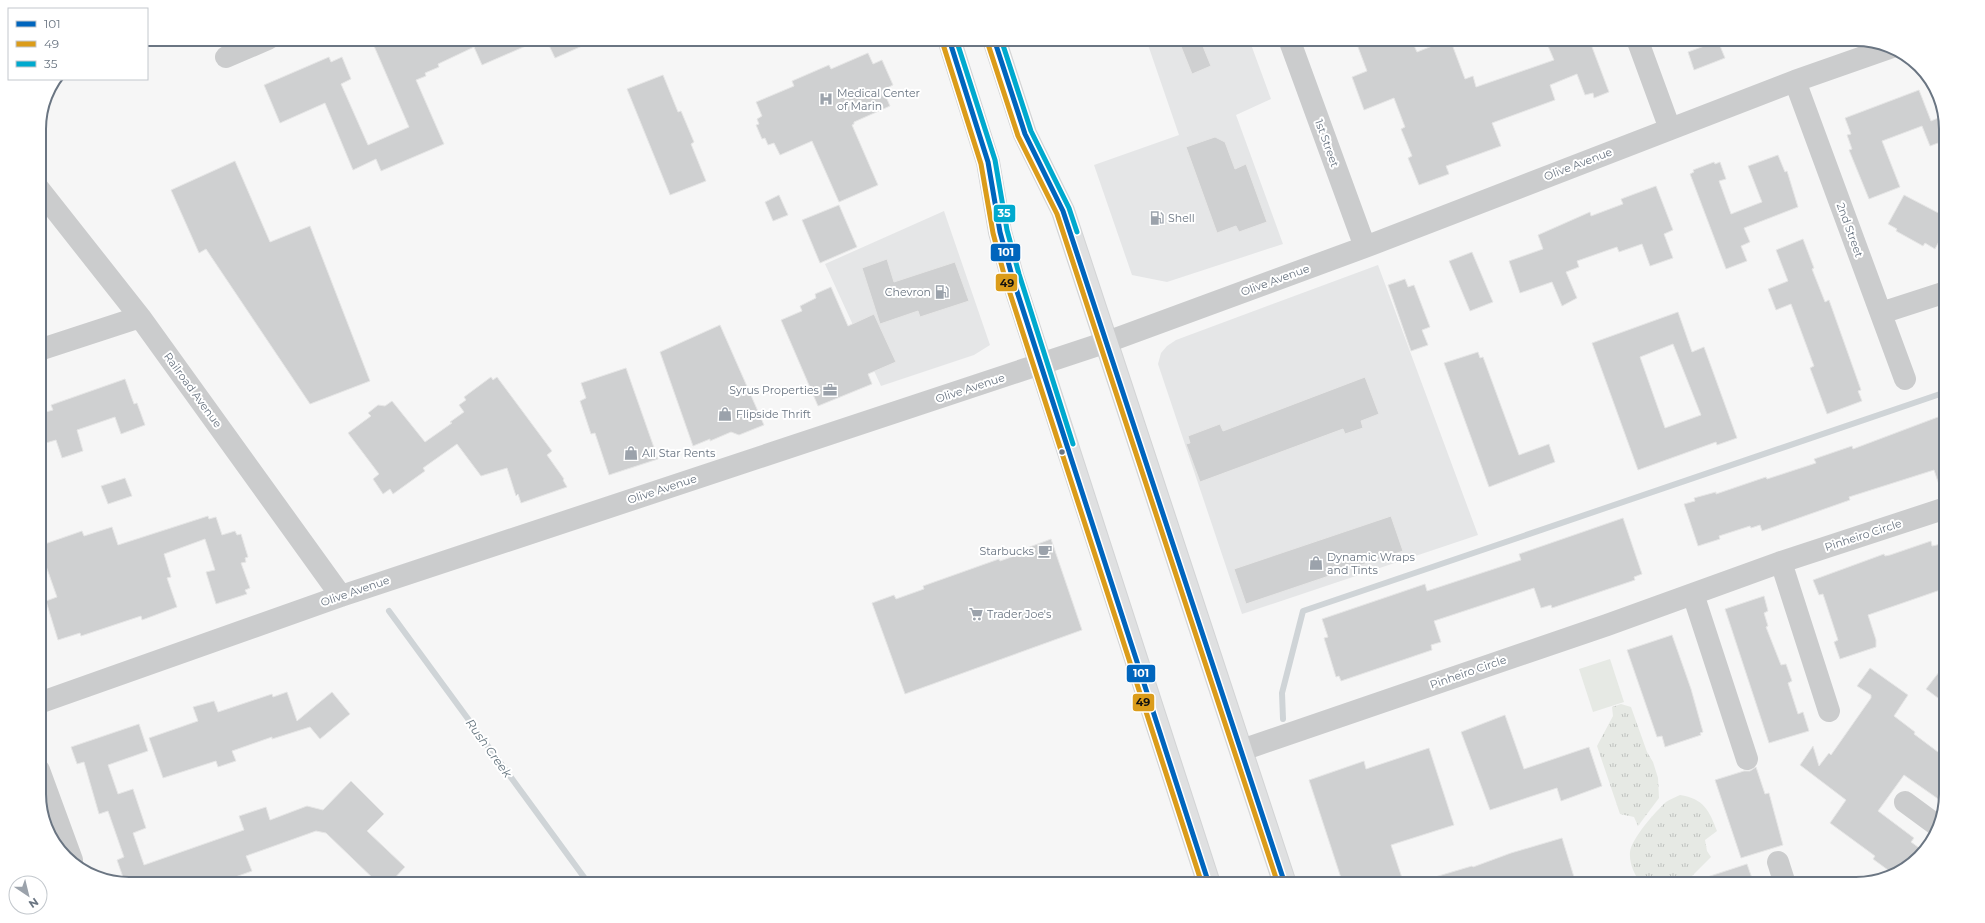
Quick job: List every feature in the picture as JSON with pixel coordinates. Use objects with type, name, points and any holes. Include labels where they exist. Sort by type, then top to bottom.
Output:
[{"type":"main road","points":[[952,46],[988,162],[1000,232],[1012,276],[1207,877]]},
{"type":"main road","points":[[996,46],[1025,134],[1063,211],[1283,877]]},
{"type":"street","points":[[226,57],[252,46]]},
{"type":"street","name":"1st Street","points":[[1291,46],[1365,246]]},
{"type":"street","points":[[1640,46],[1670,129]]},
{"type":"street","name":"Olive Avenue","points":[[46,701],[341,596],[1107,342],[1365,246],[1795,81],[1882,50]]},
{"type":"street","name":"2nd Street","points":[[1795,81],[1905,380]]},
{"type":"street","name":"Railroad Avenue","points":[[46,198],[140,317],[341,596]]},
{"type":"street","points":[[1881,313],[1939,294]]},
{"type":"street","points":[[46,348],[140,317]]},
{"type":"street","name":"Pinheiro Circle","points":[[1242,750],[1693,594],[1781,562],[1939,510]]},
{"type":"street","points":[[1781,562],[1829,711]]},
{"type":"street","points":[[1693,594],[1747,759]]},
{"type":"street","points":[[46,789],[69,852]]},
{"type":"street","points":[[1905,802],[1934,823]]},
{"type":"street","points":[[1778,862],[1783,877]]},
{"type":"shaded area","points":[[1148,46],[1252,46],[1271,99],[1236,115],[1283,244],[1167,282],[1132,275],[1094,165],[1179,135]]},
{"type":"shaded area","points":[[944,211],[990,345],[974,355],[881,386],[825,264]]},
{"type":"shaded area","points":[[1378,265],[1478,535],[1242,614],[1158,364],[1161,353],[1167,346],[1176,340]]},
{"type":"green space","points":[[1610,659],[1624,702],[1593,712],[1579,669]]},
{"type":"green space","points":[[1621,704],[1631,707],[1658,778],[1659,798],[1638,826],[1634,817],[1620,814],[1597,746],[1613,716],[1612,707]]},
{"type":"green space","points":[[1680,795],[1695,799],[1708,811],[1717,831],[1705,840],[1707,851],[1711,857],[1691,877],[1637,877],[1631,865],[1630,852],[1632,846],[1639,833],[1656,812],[1671,799]]},
{"type":"building","points":[[374,46],[526,46],[482,65],[474,47],[438,64],[439,67],[425,73],[426,76],[416,80],[444,144],[381,171],[376,159],[353,170],[325,103],[280,123],[264,85],[329,57],[331,62],[342,57],[351,79],[341,84],[368,145],[409,127]]},
{"type":"building","points":[[549,46],[582,46],[555,58]]},
{"type":"building","points":[[1181,46],[1203,46],[1211,66],[1192,74]]},
{"type":"building","points":[[1358,46],[1414,46],[1417,52],[1432,46],[1453,46],[1465,79],[1473,76],[1476,87],[1554,60],[1548,46],[1592,46],[1609,92],[1594,98],[1593,93],[1585,95],[1577,74],[1550,85],[1555,100],[1492,123],[1501,146],[1446,166],[1449,174],[1419,185],[1408,158],[1412,156],[1401,129],[1405,127],[1394,98],[1364,110],[1352,77],[1367,71]]},
{"type":"building","points":[[1704,46],[1720,46],[1725,58],[1694,70],[1688,52]]},
{"type":"building","points":[[868,53],[873,64],[882,60],[893,85],[883,90],[890,106],[854,122],[852,125],[878,185],[839,202],[812,141],[780,155],[774,143],[768,145],[765,138],[762,139],[756,125],[759,124],[757,119],[762,116],[756,102],[794,86],[792,81],[829,65],[831,69]]},
{"type":"building","points":[[663,75],[678,112],[681,111],[694,142],[691,144],[706,181],[670,195],[627,89]]},
{"type":"building","points":[[1919,90],[1931,121],[1938,118],[1939,143],[1930,146],[1922,126],[1882,141],[1900,187],[1869,199],[1849,150],[1852,149],[1847,135],[1851,134],[1845,118]]},
{"type":"building","points":[[1215,137],[1225,142],[1235,169],[1246,164],[1267,222],[1239,232],[1236,226],[1217,233],[1186,147]]},
{"type":"building","points":[[1778,155],[1785,172],[1787,171],[1798,207],[1744,228],[1750,242],[1741,246],[1747,261],[1726,269],[1690,174],[1694,172],[1693,170],[1714,162],[1715,164],[1720,162],[1726,179],[1719,181],[1731,214],[1762,202],[1748,166]]},
{"type":"building","points":[[235,161],[270,242],[310,226],[370,381],[310,404],[206,249],[199,253],[171,190]]},
{"type":"building","points":[[1656,186],[1673,230],[1664,234],[1673,258],[1650,266],[1642,244],[1619,252],[1617,247],[1577,261],[1579,267],[1566,272],[1577,298],[1562,306],[1552,282],[1520,293],[1509,261],[1543,249],[1538,235],[1590,212],[1591,216],[1623,204],[1621,199]]},
{"type":"building","points":[[779,195],[788,215],[773,221],[765,202]]},
{"type":"building","points":[[1904,195],[1939,213],[1939,241],[1935,249],[1925,243],[1923,246],[1896,231],[1897,229],[1888,224]]},
{"type":"building","points":[[839,205],[857,247],[820,263],[802,220]]},
{"type":"building","points":[[1803,239],[1814,268],[1812,269],[1825,302],[1829,300],[1861,390],[1858,391],[1862,401],[1827,414],[1810,368],[1814,366],[1791,304],[1776,310],[1768,289],[1788,281],[1776,250]]},
{"type":"building","points":[[1472,252],[1493,302],[1470,311],[1449,261]]},
{"type":"building","points":[[887,259],[894,282],[955,262],[969,301],[920,317],[918,311],[880,324],[862,268]]},
{"type":"building","points":[[1405,279],[1408,287],[1414,285],[1430,327],[1422,330],[1428,345],[1411,351],[1388,285]]},
{"type":"building","points":[[831,287],[848,326],[874,314],[896,362],[868,374],[872,384],[818,406],[781,320],[802,311],[800,306],[816,298],[815,294]]},
{"type":"building","points":[[1678,312],[1692,352],[1704,347],[1737,438],[1717,445],[1716,442],[1638,470],[1592,343]],"holes":[[[1673,344],[1701,415],[1665,428],[1640,357]]]},
{"type":"building","points":[[720,325],[764,425],[739,435],[731,432],[693,446],[660,352]]},
{"type":"building","points":[[1478,352],[1480,358],[1483,357],[1519,455],[1549,444],[1555,462],[1489,487],[1444,363]]},
{"type":"building","points":[[626,368],[658,459],[609,475],[595,433],[591,434],[580,401],[586,398],[581,383]]},
{"type":"building","points":[[491,377],[493,380],[497,377],[552,451],[547,455],[564,479],[563,480],[567,487],[521,503],[518,494],[516,496],[507,468],[481,476],[457,444],[423,468],[425,471],[393,494],[390,489],[383,494],[373,479],[379,474],[348,433],[371,416],[368,413],[378,405],[385,406],[392,401],[425,442],[452,423],[450,422],[464,412],[459,405],[466,400],[464,397]]},
{"type":"building","points":[[1365,377],[1379,414],[1361,421],[1363,428],[1345,434],[1343,429],[1200,482],[1186,444],[1190,443],[1188,436],[1220,424],[1223,431]]},
{"type":"building","points":[[125,379],[134,404],[137,403],[145,425],[121,434],[115,417],[77,430],[83,451],[62,458],[56,440],[46,443],[46,412],[53,410],[51,405]]},
{"type":"building","points":[[1938,417],[1939,484],[1934,470],[1849,497],[1850,500],[1762,531],[1760,525],[1751,528],[1750,526],[1719,536],[1720,539],[1698,546],[1684,504],[1695,501],[1694,498],[1716,492],[1716,494],[1766,477],[1767,479],[1816,463],[1814,459],[1852,446],[1853,449]]},
{"type":"building","points":[[125,478],[132,496],[108,504],[101,486]]},
{"type":"building","points":[[208,516],[209,519],[216,517],[222,535],[235,531],[237,535],[241,534],[248,557],[245,558],[246,562],[241,563],[250,588],[245,590],[247,594],[216,604],[206,572],[215,570],[205,539],[164,554],[171,577],[167,578],[177,607],[142,620],[141,616],[81,636],[80,633],[58,640],[46,601],[57,597],[46,566],[46,544],[82,531],[84,536],[112,527],[118,545]]},
{"type":"building","points":[[1391,516],[1403,551],[1246,604],[1234,569]]},
{"type":"building","points":[[1623,518],[1642,574],[1634,577],[1635,580],[1552,608],[1551,605],[1541,608],[1534,588],[1434,621],[1441,642],[1431,645],[1432,650],[1341,681],[1339,676],[1336,677],[1324,638],[1328,637],[1322,619],[1425,584],[1427,591],[1521,560],[1519,554]]},
{"type":"building","name":"Trader Joe's","points":[[1051,539],[1082,630],[905,694],[872,603],[894,595],[896,599],[924,589],[923,586],[999,559],[1000,561],[1028,551],[1027,548]]},
{"type":"building","points":[[1931,541],[1932,546],[1939,544],[1939,590],[1868,615],[1876,640],[1876,647],[1840,659],[1834,642],[1838,640],[1823,594],[1819,595],[1813,580],[1884,554],[1885,556]]},
{"type":"building","points":[[1764,596],[1768,611],[1764,613],[1768,626],[1766,627],[1781,665],[1786,664],[1792,681],[1788,683],[1798,714],[1803,712],[1809,731],[1769,743],[1725,609]]},
{"type":"building","points":[[1672,635],[1691,689],[1703,732],[1700,733],[1701,735],[1665,747],[1662,736],[1657,737],[1627,650]]},
{"type":"building","points":[[1870,668],[1908,695],[1894,716],[1915,732],[1914,734],[1939,753],[1939,799],[1904,775],[1878,811],[1914,838],[1911,842],[1919,848],[1902,863],[1888,870],[1873,859],[1875,856],[1830,823],[1846,800],[1800,765],[1813,746],[1819,766],[1829,753],[1831,755],[1871,698],[1871,695],[1857,686]]},
{"type":"building","points":[[1939,672],[1939,699],[1926,689]]},
{"type":"building","points":[[287,692],[297,721],[332,692],[350,714],[320,739],[310,727],[272,739],[272,737],[232,751],[236,761],[218,767],[216,761],[163,778],[149,738],[198,721],[193,707],[214,701],[218,712],[272,694],[273,697]]},
{"type":"building","points":[[1505,715],[1524,769],[1589,747],[1602,786],[1561,801],[1557,788],[1490,810],[1461,732]]},
{"type":"building","points":[[139,724],[148,751],[108,765],[118,794],[133,789],[146,828],[133,833],[144,865],[244,830],[239,816],[266,807],[270,820],[307,806],[323,810],[351,781],[384,814],[367,831],[405,867],[396,877],[372,877],[326,833],[316,831],[246,856],[252,871],[235,877],[123,876],[117,860],[124,857],[108,811],[99,814],[84,762],[77,764],[71,747]]},
{"type":"building","points":[[1429,748],[1454,825],[1391,845],[1402,877],[1341,877],[1309,780],[1364,761],[1366,769]]},
{"type":"building","points":[[1756,767],[1765,794],[1769,793],[1783,845],[1741,858],[1715,780],[1744,771],[1750,771]]},
{"type":"building","points":[[1562,838],[1574,877],[1435,877],[1472,866],[1473,867],[1511,853]]},
{"type":"building","points":[[1747,864],[1752,877],[1707,877]]},
{"type":"waterway","points":[[1283,719],[1282,693],[1303,611],[1939,394]]},
{"type":"waterway","name":"Rush Creek","points":[[389,611],[584,877]]},
{"type":"transit line","name":"49","points":[[944,46],[981,164],[993,233],[1005,278],[1200,877]]},
{"type":"transit line","name":"101","points":[[951,46],[988,162],[1000,232],[1012,276],[1207,877]]},
{"type":"transit line","name":"35","points":[[958,46],[995,160],[1007,230],[1019,274],[1073,444]]},
{"type":"transit line","name":"49","points":[[989,46],[1018,136],[1057,214],[1276,877]]},
{"type":"transit line","name":"101","points":[[996,46],[1025,134],[1063,211],[1283,877]]},
{"type":"transit line","name":"35","points":[[1003,46],[1031,131],[1069,208],[1077,232]]},
{"type":"place","name":"Medical Center of Marin","points":[[826,99]]},
{"type":"place","name":"Shell","points":[[1157,218]]},
{"type":"place","name":"Chevron","points":[[942,292]]},
{"type":"place","name":"Syrus Properties","points":[[830,390]]},
{"type":"place","name":"Flipside Thrift","points":[[725,414]]},
{"type":"place","name":"All Star Rents","points":[[631,453]]},
{"type":"place","name":"Starbucks","points":[[1045,551]]},
{"type":"place","name":"Dynamic Wraps and Tints","points":[[1316,563]]},
{"type":"place","name":"Trader Joe's","points":[[976,614]]}]
